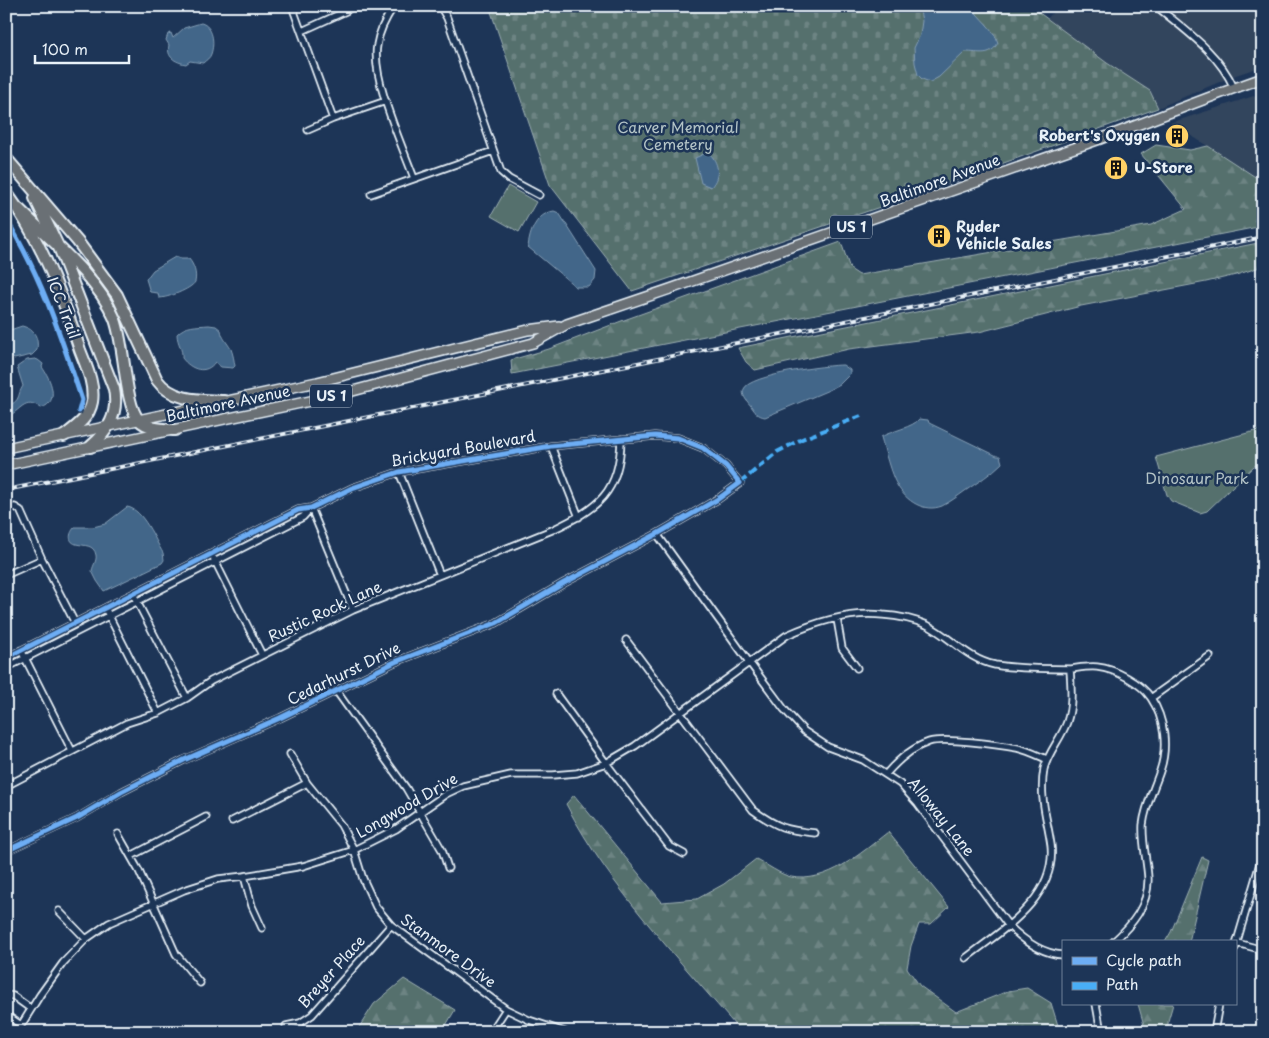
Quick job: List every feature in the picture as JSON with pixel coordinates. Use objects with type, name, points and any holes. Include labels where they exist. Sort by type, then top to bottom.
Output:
[{"type":"highway","points":[[6,158],[78,242],[117,295],[157,380],[162,386],[181,397],[224,401]]},
{"type":"highway","points":[[29,186],[60,250],[114,389],[116,408],[113,418],[101,438],[90,447]]},
{"type":"highway","points":[[6,192],[19,209],[88,277],[102,294],[119,331],[131,405],[138,420],[152,427],[175,430]]},
{"type":"highway","points":[[19,209],[52,273],[69,316],[90,380],[92,402],[88,413],[83,422],[64,436]]},
{"type":"main road","name":"Baltimore Avenue","points":[[6,448],[316,382],[528,330],[567,324],[849,228],[1135,126],[1263,78]]},
{"type":"main road","name":"Baltimore Avenue","points":[[6,465],[334,396],[410,377],[533,343],[567,324]]},
{"type":"street","points":[[292,6],[333,119]]},
{"type":"street","points":[[302,31],[346,11],[352,6]]},
{"type":"street","points":[[394,6],[380,32],[376,46],[376,64],[386,101],[414,178]]},
{"type":"street","points":[[440,6],[447,18],[501,172],[509,179],[539,195]]},
{"type":"street","points":[[1156,6],[1212,54],[1226,72],[1234,88]]},
{"type":"street","points":[[308,130],[333,119],[386,101]]},
{"type":"street","points":[[371,194],[493,151]]},
{"type":"street","name":"Brickyard Boulevard","points":[[6,658],[298,510],[311,508],[352,488],[399,472],[552,446],[668,436],[691,442],[712,454],[726,466],[740,483]]},
{"type":"street","name":"Rustic Rock Lane","points":[[6,786],[127,723],[158,713],[186,698],[211,681],[353,610],[552,530],[579,517],[592,508],[610,486],[620,460],[621,439]]},
{"type":"street","points":[[552,446],[579,517]]},
{"type":"street","points":[[399,472],[440,575]]},
{"type":"street","name":"Cedarhurst Drive","points":[[6,851],[95,808],[121,792],[184,760],[337,692],[395,662],[496,623],[564,583],[657,534],[718,499],[740,483]]},
{"type":"street","points":[[6,509],[15,507],[20,510],[42,559],[75,623]]},
{"type":"street","points":[[311,508],[353,610]]},
{"type":"street","name":"Brickyard Boulevard","points":[[6,668],[303,517],[311,508]]},
{"type":"street","name":"Alloway Lane","points":[[657,534],[749,662],[784,709],[804,732],[828,747],[864,760],[900,784],[918,804],[1008,924],[1020,936],[1034,945],[1062,955]]},
{"type":"street","points":[[212,553],[262,655]]},
{"type":"street","points":[[6,575],[42,559]]},
{"type":"street","points":[[133,594],[186,698]]},
{"type":"street","points":[[105,608],[158,713]]},
{"type":"street","points":[[749,662],[787,635],[810,625],[859,614],[881,614],[904,618],[926,625],[970,655],[993,664],[1025,668],[1070,669],[1097,667],[1127,676],[1151,698],[1162,722],[1165,747],[1161,770],[1151,793],[1143,825],[1148,880],[1145,900],[1136,919],[1115,940]]},
{"type":"street","points":[[837,619],[842,648],[857,668]]},
{"type":"street","points":[[626,640],[679,714],[753,810],[769,822],[787,830],[815,833]]},
{"type":"street","points":[[21,650],[72,751]]},
{"type":"street","points":[[1151,698],[1210,656]]},
{"type":"street","name":"Longwood Drive","points":[[17,1032],[31,1008],[63,963],[86,939],[109,922],[184,890],[218,879],[303,866],[354,850],[396,829],[419,812],[463,786],[511,775],[577,773],[606,763],[635,746],[749,662]]},
{"type":"street","points":[[966,958],[1026,910],[1038,896],[1047,877],[1051,850],[1042,804],[1042,784],[1046,759],[1067,721],[1071,703],[1070,669]]},
{"type":"street","points":[[337,692],[406,788],[442,850],[448,868]]},
{"type":"street","points":[[556,694],[669,846],[684,854]]},
{"type":"street","points":[[886,774],[898,760],[909,752],[930,742],[947,740],[1018,749],[1046,759]]},
{"type":"street","name":"Stanmore Drive","points":[[290,754],[307,783],[341,825],[354,850],[363,879],[376,907],[391,925],[506,1009],[529,1020],[565,1032]]},
{"type":"street","points":[[232,821],[307,783]]},
{"type":"street","points":[[131,856],[206,817]]},
{"type":"street","points":[[118,834],[139,871],[176,954],[200,983]]},
{"type":"street","points":[[1262,857],[1236,945],[1263,950]]},
{"type":"street","points":[[244,876],[252,906],[262,928]]},
{"type":"street","points":[[60,911],[86,939]]},
{"type":"street","name":"Breyer Place","points":[[286,1026],[300,1023],[312,1016],[391,925]]},
{"type":"street","points":[[6,995],[13,996],[31,1008]]},
{"type":"street","points":[[1096,1006],[1101,1032]]},
{"type":"street","points":[[1214,1032],[1219,1006]]},
{"type":"street","points":[[491,1032],[506,1009]]},
{"type":"street","points":[[6,1015],[21,1025]]},
{"type":"shaded area","points":[[919,6],[939,6],[943,9],[947,6],[971,6],[990,28],[998,43],[988,52],[965,52],[939,77],[930,82],[922,79],[918,75],[914,48],[920,35],[922,21]]},
{"type":"shaded area","points":[[1058,6],[1263,6],[1263,66],[1236,75],[1158,108],[1150,91],[1107,63],[1047,19]]},
{"type":"shaded area","points":[[201,23],[208,28],[213,40],[209,58],[203,63],[190,61],[186,64],[172,58],[166,40],[168,34],[171,33],[173,38],[184,28]]},
{"type":"shaded area","points":[[1263,93],[1263,182],[1170,123]]},
{"type":"shaded area","points":[[708,152],[715,160],[717,169],[716,178],[711,187],[701,183],[695,158]]},
{"type":"shaded area","points":[[554,211],[559,213],[596,271],[595,280],[589,287],[576,287],[528,247],[532,229],[538,219]]},
{"type":"shaded area","points":[[175,257],[189,259],[195,270],[195,282],[179,293],[159,298],[158,293],[150,292],[146,279],[153,270]]},
{"type":"shaded area","points":[[22,326],[30,329],[35,334],[37,350],[32,355],[14,359],[8,351],[6,334],[10,330]]},
{"type":"shaded area","points":[[216,326],[221,330],[232,351],[235,366],[233,368],[221,367],[215,362],[203,370],[190,366],[182,358],[177,334],[187,327]]},
{"type":"shaded area","points":[[35,359],[43,364],[42,367],[48,377],[52,389],[51,401],[41,408],[35,404],[26,404],[6,417],[6,407],[17,400],[23,386],[17,367],[27,360]]},
{"type":"shaded area","points":[[843,365],[850,370],[850,374],[840,384],[765,417],[755,412],[744,396],[744,389],[759,379],[806,369]]},
{"type":"shaded area","points":[[919,419],[928,420],[929,423],[1000,456],[1002,463],[984,478],[942,506],[935,508],[922,507],[910,501],[894,480],[881,437],[912,424]]},
{"type":"shaded area","points":[[127,507],[133,509],[143,519],[163,553],[164,560],[162,563],[104,591],[92,571],[96,559],[95,551],[88,546],[73,543],[70,539],[71,534],[75,527],[93,527],[105,524]]},
{"type":"green space","name":"Carver Memorial Cemetery","points":[[489,6],[1030,6],[1107,63],[1150,91],[1158,108],[886,205],[632,291],[550,185]]},
{"type":"green space","points":[[1156,145],[1190,150],[1208,146],[1263,182],[1263,226],[512,374],[511,360],[549,349],[841,242],[850,269],[859,275],[1151,225],[1186,209],[1141,154]]},
{"type":"green space","points":[[508,186],[536,202],[519,232],[491,216]]},
{"type":"green space","points":[[1263,242],[1263,266],[1236,275],[1081,306],[979,332],[849,349],[755,370],[746,362],[738,348]]},
{"type":"green space","name":"Dinosaur Park","points":[[1263,429],[1263,465],[1254,466],[1207,511],[1200,513],[1171,501],[1167,495],[1156,457]]},
{"type":"green space","points":[[574,795],[662,902],[697,899],[724,884],[756,859],[787,876],[804,878],[818,876],[843,865],[888,832],[949,907],[931,924],[919,924],[911,946],[907,968],[920,986],[956,1012],[1008,991],[1027,988],[1051,1003],[1060,1032],[741,1032],[647,923],[603,865],[566,804]]},
{"type":"green space","points":[[1202,857],[1208,860],[1189,940],[1166,940]]},
{"type":"green space","points":[[404,979],[455,1010],[442,1032],[356,1032],[374,1004]]},
{"type":"green space","points":[[1139,1006],[1172,1006],[1168,1021],[1168,1032],[1146,1032]]},
{"type":"railway","points":[[6,490],[1263,237]]},
{"type":"marked path","points":[[740,483],[777,452],[802,439],[861,416]]},
{"type":"cycle path","name":"ICC Trail","points":[[6,219],[30,262],[49,307],[82,400],[79,411]]},
{"type":"cycle path","points":[[6,658],[298,510],[311,508],[352,488],[399,472],[551,446],[655,436],[678,438],[703,448],[726,466],[740,483],[718,499],[657,534],[564,583],[496,623],[395,662],[280,718],[184,760],[121,792],[77,818],[6,851]]},
{"type":"place","name":"Robert's Oxygen","points":[[1177,136]]},
{"type":"place","name":"U-Store","points":[[1116,168]]},
{"type":"place","name":"Ryder Vehicle Sales","points":[[939,236]]}]
